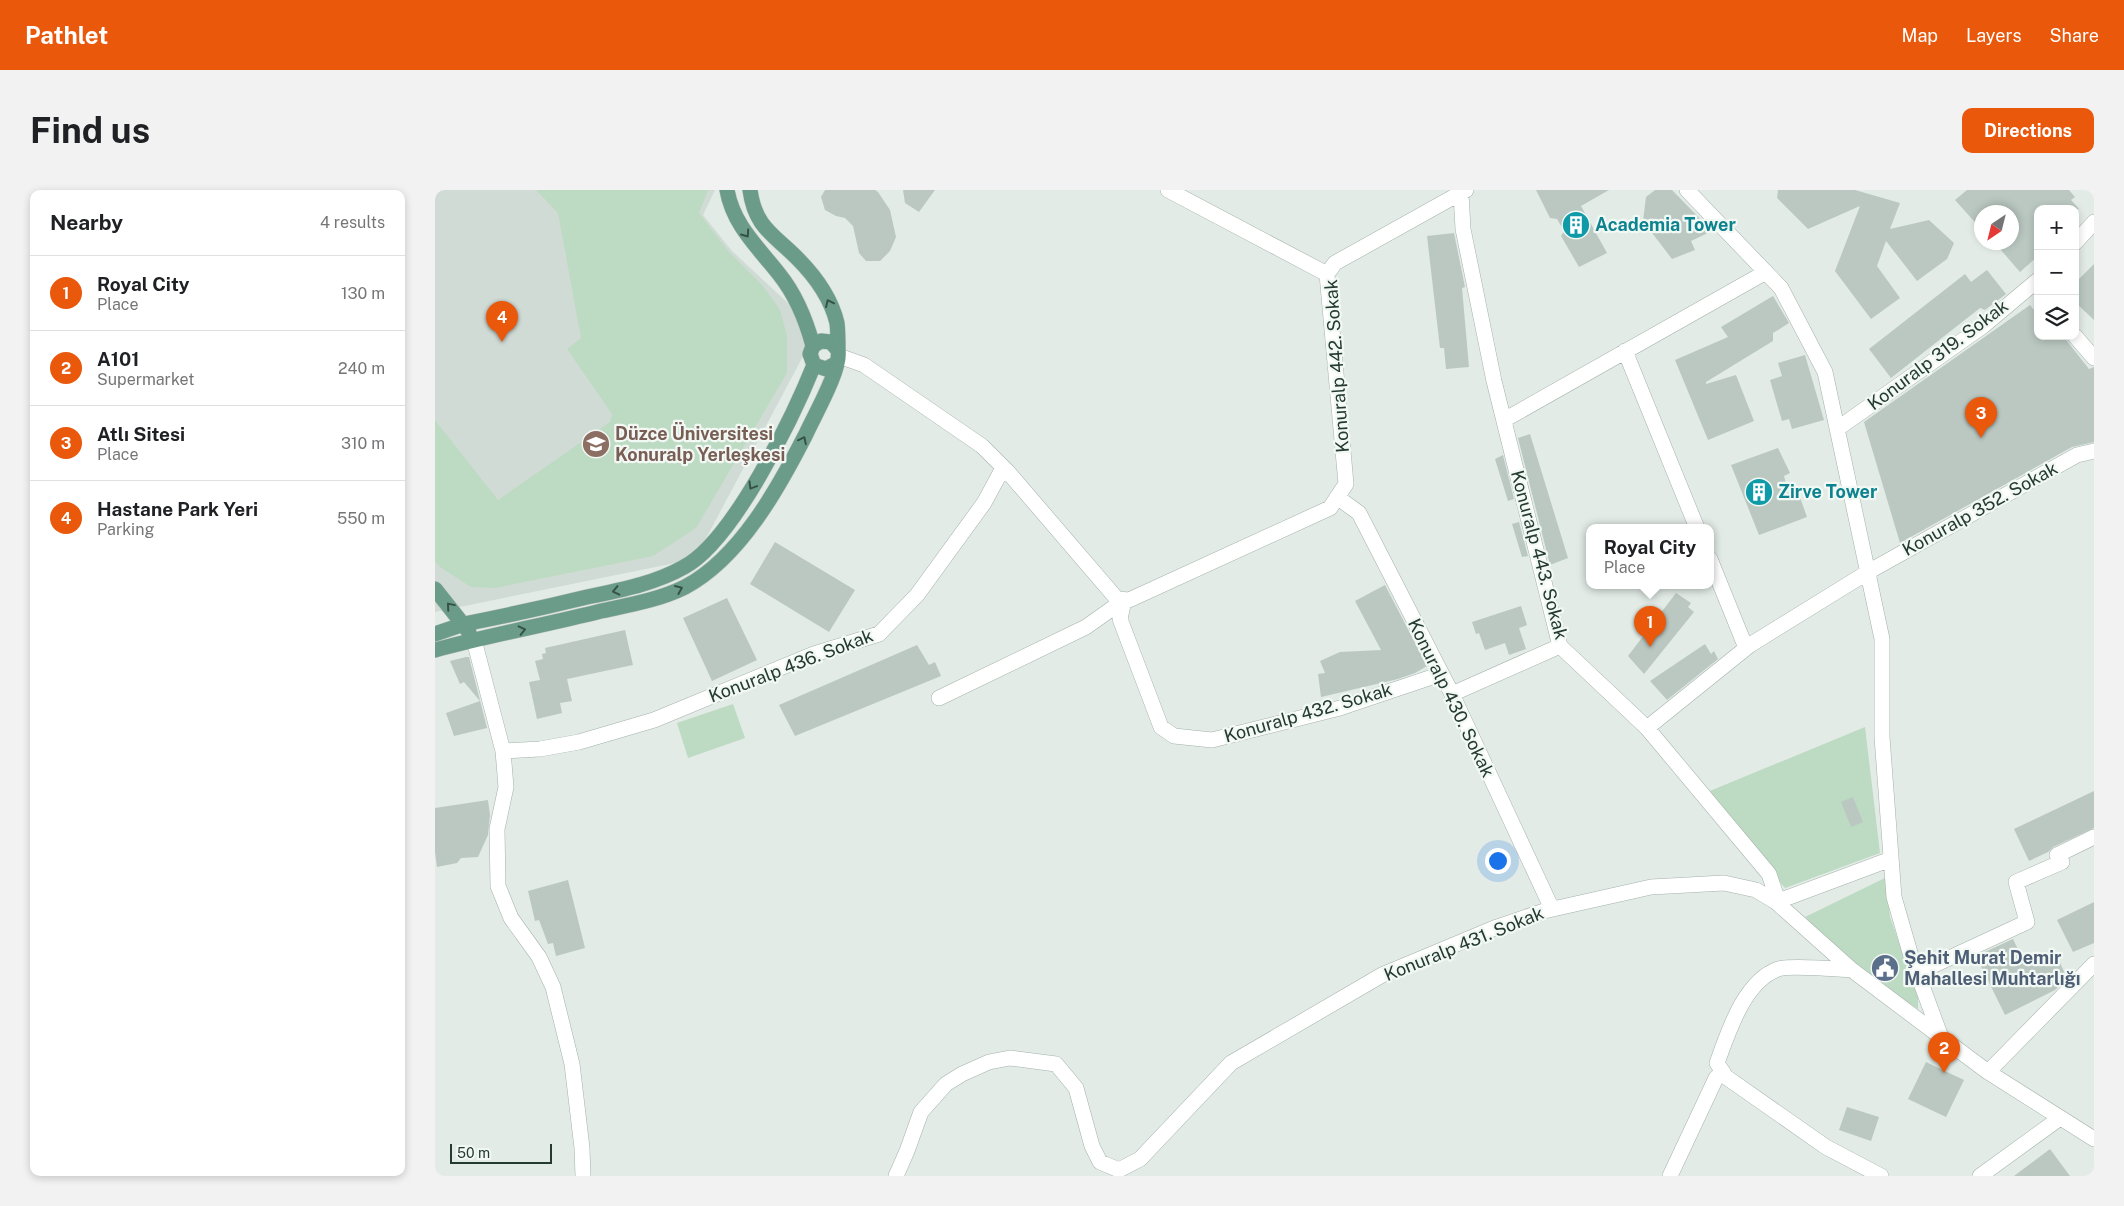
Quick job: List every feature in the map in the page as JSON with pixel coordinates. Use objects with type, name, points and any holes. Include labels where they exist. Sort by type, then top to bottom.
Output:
[{"type":"main road","points":[[435,634],[464,624],[648,583],[685,567],[710,548],[735,514],[760,474],[814,365],[810,354],[813,346],[807,323],[798,304],[780,275],[742,230],[729,203],[727,190]]},
{"type":"main road","points":[[435,650],[653,599],[686,587],[715,566],[735,546],[754,522],[785,474],[829,387],[838,356],[837,324],[829,302],[811,273],[795,256],[771,237],[756,215],[750,190]]},
{"type":"main road","points":[[813,346],[827,341],[835,346],[838,356]]},
{"type":"main road","points":[[814,365],[826,370],[838,356]]},
{"type":"main road","points":[[435,589],[464,624],[474,640]]},
{"type":"street","points":[[1168,190],[1327,274]]},
{"type":"street","points":[[1687,190],[1781,288],[1825,372],[1883,639],[1881,737],[1894,897],[1917,973],[1941,1038]]},
{"type":"street","name":"Konuralp 442. Sokak","points":[[1337,497],[1345,484],[1327,274],[1335,262],[1463,191]]},
{"type":"street","name":"Konuralp 443. Sokak","points":[[1463,191],[1463,229],[1494,381],[1561,646],[1647,728],[1769,874],[1777,902]]},
{"type":"street","points":[[2079,238],[2094,222]]},
{"type":"street","points":[[1504,420],[1766,272]]},
{"type":"street","name":"Konuralp 319. Sokak","points":[[1837,429],[1983,326],[2034,287]]},
{"type":"street","points":[[2078,340],[2094,358]]},
{"type":"street","points":[[1625,352],[1695,524]]},
{"type":"street","points":[[838,356],[864,366],[982,446],[1117,599],[1129,600],[1330,508],[1337,497]]},
{"type":"street","name":"Konuralp 352. Sokak","points":[[1647,728],[1746,648],[1868,572],[2077,454],[2094,451]]},
{"type":"street","name":"Konuralp 436. Sokak","points":[[503,751],[540,749],[579,742],[654,720],[814,654],[879,634],[917,595],[984,503],[1003,468]]},
{"type":"street","name":"Konuralp 430. Sokak","points":[[1337,497],[1359,513],[1452,694],[1552,909]]},
{"type":"street","points":[[1714,569],[1746,648]]},
{"type":"street","points":[[939,698],[1086,627],[1124,600]]},
{"type":"street","name":"Konuralp 432. Sokak","points":[[1124,600],[1120,619],[1161,727],[1174,736],[1212,740],[1340,708],[1441,674]]},
{"type":"street","points":[[474,640],[503,751],[506,787],[497,829],[498,886],[511,918],[539,957],[553,988],[573,1064],[583,1176]]},
{"type":"street","points":[[1452,694],[1561,646]]},
{"type":"street","points":[[1917,973],[2027,922],[2016,882],[2062,862],[2057,855],[2094,837]]},
{"type":"street","points":[[1777,902],[1891,859]]},
{"type":"street","name":"Konuralp 431. Sokak","points":[[896,1176],[921,1112],[946,1084],[962,1074],[989,1062],[1011,1058],[1056,1064],[1076,1088],[1092,1146],[1100,1162],[1114,1173],[1140,1159],[1231,1063],[1382,975],[1497,927],[1552,909],[1651,887],[1724,883],[1756,890],[1777,902],[1852,970],[1941,1038],[1988,1072],[2094,1139]]},
{"type":"street","points":[[1988,1072],[2094,964]]},
{"type":"street","points":[[1852,970],[1779,969],[1757,982],[1733,1020],[1717,1063],[1726,1077],[1826,1147],[1881,1176]]},
{"type":"street","points":[[1670,1176],[1716,1078],[1723,1072]]},
{"type":"street","points":[[1980,1176],[2060,1118]]},
{"type":"shaded area","name":"Düzce Üniversitesi Konuralp Yerleşkesi","points":[[435,190],[715,190],[703,215],[732,251],[817,330],[695,559],[435,612]]},
{"type":"green space","name":"Düzce Üniversitesi Konuralp Yerleşkesi","points":[[536,190],[708,190],[699,213],[729,252],[763,286],[780,310],[787,336],[787,373],[696,528],[653,556],[495,588],[471,587],[440,567],[435,561],[435,420],[498,500],[610,422],[612,414],[567,349],[581,338],[558,213]]},
{"type":"green space","points":[[733,704],[745,738],[688,758],[677,723]]},
{"type":"green space","points":[[1865,727],[1880,853],[1785,888],[1705,793]]},
{"type":"green space","points":[[1885,878],[1890,917],[1918,997],[1918,1009],[1870,978],[1843,955],[1805,917]]},
{"type":"building","points":[[825,190],[875,190],[878,192],[890,210],[896,237],[890,251],[880,261],[866,261],[859,253],[853,226],[845,218],[825,210],[821,197]]},
{"type":"building","points":[[903,190],[935,190],[919,212],[905,203]]},
{"type":"building","name":"Academia Tower","points":[[1536,190],[1609,190],[1581,206],[1607,253],[1579,267],[1561,236],[1564,231],[1557,219],[1550,218]]},
{"type":"building","points":[[1655,190],[1672,190],[1712,231],[1691,241],[1695,250],[1672,259],[1643,221],[1646,197]]},
{"type":"building","points":[[1778,190],[1855,190],[1900,203],[1890,229],[1929,220],[1954,243],[1947,259],[1917,281],[1886,241],[1877,266],[1900,298],[1871,319],[1835,271],[1860,206],[1808,229],[1777,198]]},
{"type":"building","points":[[1967,190],[2069,190],[2075,197],[2071,200],[2075,205],[2034,205],[2034,260],[2020,272],[2001,250],[2019,250],[2019,205],[1974,205],[1974,221],[1955,200]]},
{"type":"building","points":[[1454,233],[1465,287],[1462,288],[1469,367],[1446,369],[1444,348],[1440,348],[1427,236]]},
{"type":"building","points":[[2094,264],[2094,320],[2079,306],[2079,279]]},
{"type":"building","points":[[1987,270],[2006,294],[1985,310],[1980,308],[1891,378],[1869,349],[1965,274],[1971,282]]},
{"type":"building","points":[[1773,296],[1789,323],[1773,333],[1773,341],[1706,382],[1706,384],[1736,375],[1754,421],[1708,440],[1675,360],[1728,337],[1721,327]]},
{"type":"building","points":[[2030,305],[2034,310],[2034,340],[2066,340],[2089,369],[2094,367],[2094,442],[2072,447],[1900,543],[1864,422]]},
{"type":"building","points":[[1805,355],[1824,420],[1792,429],[1789,419],[1782,421],[1770,380],[1782,376],[1778,363]]},
{"type":"building","points":[[1530,434],[1568,558],[1550,565],[1518,438]]},
{"type":"building","name":"Zirve Tower","points":[[1778,448],[1790,473],[1784,476],[1789,495],[1798,492],[1807,517],[1759,535],[1731,465]]},
{"type":"building","points":[[1503,455],[1514,499],[1508,501],[1495,459]]},
{"type":"building","points":[[1519,522],[1528,556],[1522,557],[1512,524]]},
{"type":"building","points":[[775,542],[855,590],[829,632],[750,584]]},
{"type":"building","points":[[1385,585],[1427,666],[1398,679],[1321,697],[1318,674],[1325,673],[1320,661],[1340,652],[1381,650],[1355,601]]},
{"type":"building","points":[[1676,593],[1691,603],[1688,607],[1694,612],[1644,674],[1628,656]]},
{"type":"building","points":[[727,598],[757,660],[712,681],[683,618]]},
{"type":"building","points":[[1521,606],[1527,625],[1519,628],[1526,649],[1509,655],[1505,643],[1485,650],[1479,633],[1476,634],[1472,622]]},
{"type":"building","points":[[625,630],[633,665],[567,679],[572,701],[560,703],[562,713],[537,719],[529,682],[540,680],[535,661],[543,659],[542,654],[546,653],[545,648]]},
{"type":"building","points":[[1705,644],[1711,654],[1714,651],[1718,659],[1667,700],[1650,681]]},
{"type":"building","points":[[917,645],[929,665],[935,662],[941,676],[795,736],[779,705]]},
{"type":"building","points":[[469,657],[487,728],[454,736],[446,713],[480,701],[464,682],[460,684],[450,661]]},
{"type":"building","points":[[2094,791],[2094,828],[2053,847],[2048,852],[2029,861],[2014,829]]},
{"type":"building","points":[[1853,797],[1863,822],[1851,827],[1841,802]]},
{"type":"building","points":[[488,800],[490,815],[488,835],[478,857],[461,858],[457,863],[437,867],[435,808]]},
{"type":"building","points":[[568,880],[585,948],[556,956],[553,943],[548,944],[539,920],[535,921],[528,891]]},
{"type":"building","points":[[2094,902],[2094,943],[2073,952],[2057,920]]},
{"type":"building","points":[[2013,939],[2026,966],[2055,952],[2067,978],[2055,990],[2005,1015],[1976,956]]},
{"type":"building","name":"Şehit Murat Demir Mahallesi Muhtarlığı","points":[[1881,954],[1900,969],[1890,981],[1870,967]]},
{"type":"building","points":[[1926,1062],[1964,1080],[1946,1117],[1908,1099]]},
{"type":"building","points":[[1847,1107],[1879,1117],[1871,1141],[1839,1130]]},
{"type":"building","points":[[2050,1149],[2070,1176],[2014,1176]]},
{"type":"place","name":"Academia Tower","points":[[1576,225]]},
{"type":"place","name":"Hastane Park Yeri","points":[[502,342]]},
{"type":"place","name":"Atlı Sitesi","points":[[1981,438]]},
{"type":"place","name":"Düzce Üniversitesi Konuralp Yerleşkesi","points":[[596,444]]},
{"type":"place","name":"Zirve Tower","points":[[1759,492]]},
{"type":"place","name":"Royal City","points":[[1650,647]]},
{"type":"place","name":"Şehit Murat Demir Mahallesi Muhtarlığı","points":[[1885,968]]},
{"type":"place","name":"A101","points":[[1944,1073]]}]
